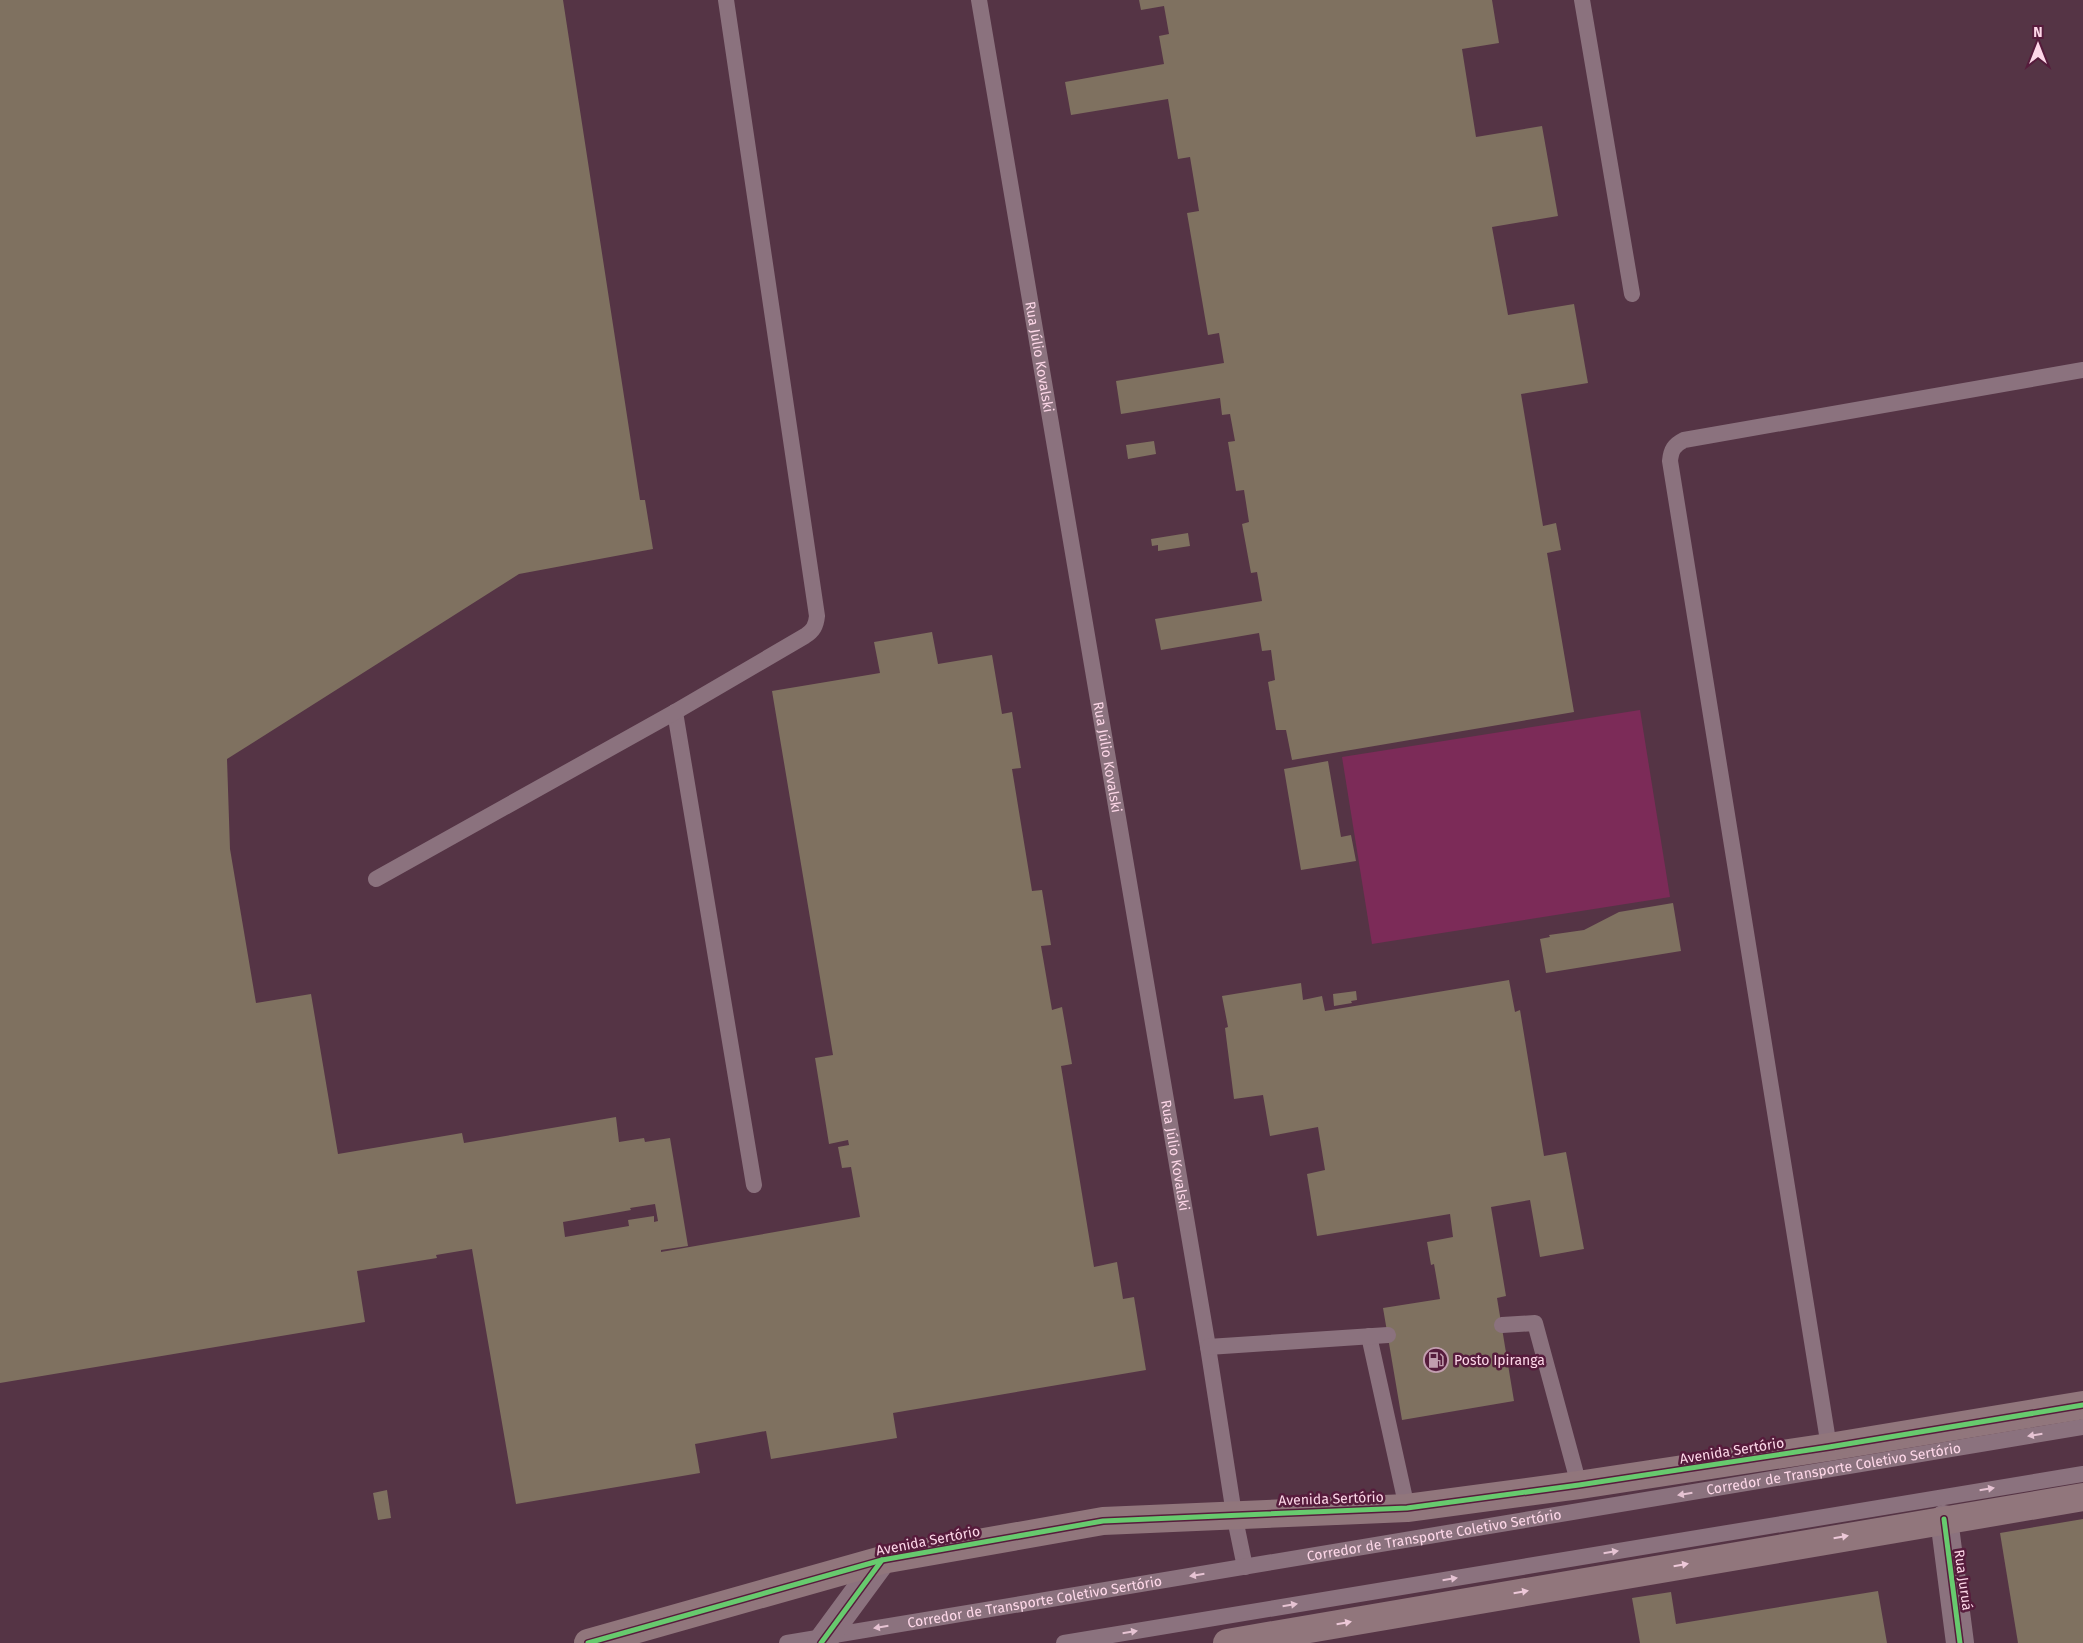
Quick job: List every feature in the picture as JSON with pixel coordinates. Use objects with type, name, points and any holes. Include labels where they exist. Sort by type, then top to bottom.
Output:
[{"type":"main road","name":"Avenida Sertório","points":[[588,1643],[882,1560],[1103,1521],[1407,1508],[1579,1485],[1829,1447],[2083,1405]]},
{"type":"main road","points":[[1227,1643],[1941,1508],[2083,1496]]},
{"type":"street","name":"Rua Juruá","points":[[1941,1508],[1960,1643]]},
{"type":"street","points":[[823,1640],[882,1560]]},
{"type":"lane","points":[[376,879],[675,712],[812,631],[817,616],[726,0]]},
{"type":"lane","name":"Rua Júlio Kovalski","points":[[979,0],[1208,1347],[1234,1514],[1245,1567]]},
{"type":"lane","points":[[1582,0],[1632,294]]},
{"type":"lane","points":[[1829,1447],[1670,462],[1670,452],[1676,444],[1684,440],[2083,370]]},
{"type":"lane","points":[[675,712],[754,1186]]},
{"type":"lane","points":[[1502,1326],[1535,1323],[1579,1485]]},
{"type":"lane","points":[[1208,1347],[1388,1335]]},
{"type":"lane","points":[[1370,1336],[1407,1508]]},
{"type":"lane","name":"Corredor de Transporte Coletivo Sertório","points":[[787,1643],[823,1640],[1245,1567],[2083,1427]]},
{"type":"lane","points":[[1064,1643],[1941,1508],[2083,1474]]},
{"type":"shaded area","points":[[1640,710],[1670,897],[1372,944],[1342,757]]},
{"type":"building","points":[[0,0],[563,0],[640,500],[645,500],[653,549],[519,574],[227,759],[230,849],[256,1003],[311,994],[338,1154],[462,1133],[464,1143],[616,1117],[619,1142],[644,1138],[645,1142],[670,1138],[688,1246],[661,1250],[661,1252],[860,1217],[851,1167],[842,1168],[838,1147],[849,1145],[848,1140],[829,1144],[815,1058],[833,1055],[772,691],[880,673],[874,642],[932,632],[938,664],[992,655],[1002,714],[1012,712],[1021,768],[1012,769],[1032,891],[1042,890],[1051,945],[1041,946],[1052,1010],[1062,1007],[1072,1064],[1061,1066],[1094,1267],[1117,1262],[1123,1299],[1134,1297],[1146,1370],[893,1413],[897,1438],[771,1459],[766,1431],[695,1444],[700,1473],[516,1504],[472,1249],[436,1255],[437,1258],[357,1271],[365,1322],[0,1383]],"holes":[[[655,1204],[658,1221],[654,1222],[654,1216],[628,1220],[629,1226],[565,1237],[563,1222]]]},
{"type":"building","points":[[1139,0],[1492,0],[1499,43],[1462,49],[1476,137],[1542,126],[1558,216],[1492,227],[1508,315],[1574,304],[1588,383],[1521,394],[1543,526],[1556,523],[1561,550],[1547,553],[1574,712],[1292,760],[1286,730],[1276,730],[1268,682],[1275,680],[1271,650],[1262,651],[1259,633],[1161,650],[1155,619],[1262,601],[1257,572],[1251,573],[1242,524],[1249,522],[1244,490],[1236,491],[1228,442],[1235,441],[1230,414],[1222,415],[1220,398],[1121,414],[1116,381],[1224,363],[1219,333],[1208,335],[1187,213],[1199,211],[1190,157],[1178,159],[1168,99],[1071,115],[1065,82],[1164,64],[1159,36],[1169,34],[1164,6],[1141,10]]},
{"type":"building","points":[[1154,441],[1156,454],[1128,459],[1126,445]]},
{"type":"building","points":[[1188,533],[1190,546],[1158,551],[1158,545],[1152,546],[1151,539]]},
{"type":"building","points":[[1328,761],[1341,837],[1351,835],[1356,861],[1301,870],[1284,769]]},
{"type":"building","points":[[1673,903],[1681,951],[1546,973],[1540,939],[1550,937],[1549,935],[1584,930],[1619,912]]},
{"type":"building","points":[[1509,980],[1515,1012],[1520,1010],[1544,1156],[1566,1152],[1584,1249],[1540,1257],[1530,1200],[1491,1207],[1506,1296],[1497,1298],[1514,1401],[1402,1420],[1383,1308],[1440,1299],[1434,1264],[1431,1265],[1427,1242],[1453,1237],[1450,1214],[1317,1236],[1307,1174],[1325,1170],[1318,1127],[1270,1136],[1263,1095],[1234,1099],[1225,1028],[1228,1027],[1222,996],[1301,983],[1303,1000],[1322,996],[1325,1011]]},
{"type":"building","points":[[1356,991],[1357,1000],[1351,1001],[1352,1003],[1334,1006],[1333,994]]},
{"type":"building","points":[[387,1490],[391,1518],[378,1520],[373,1493]]},
{"type":"building","points":[[2083,1519],[2083,1643],[2018,1643],[2000,1533]]},
{"type":"building","points":[[1878,1591],[1887,1643],[1640,1643],[1632,1598],[1671,1592],[1676,1624]]},
{"type":"cycle path","points":[[588,1643],[882,1560],[1103,1521],[1407,1508],[1579,1485],[1829,1447],[2083,1405]]},
{"type":"cycle path","points":[[1944,1519],[1960,1643]]},
{"type":"cycle path","points":[[821,1643],[882,1560]]},
{"type":"place","name":"Posto Ipiranga","points":[[1436,1360]]}]
